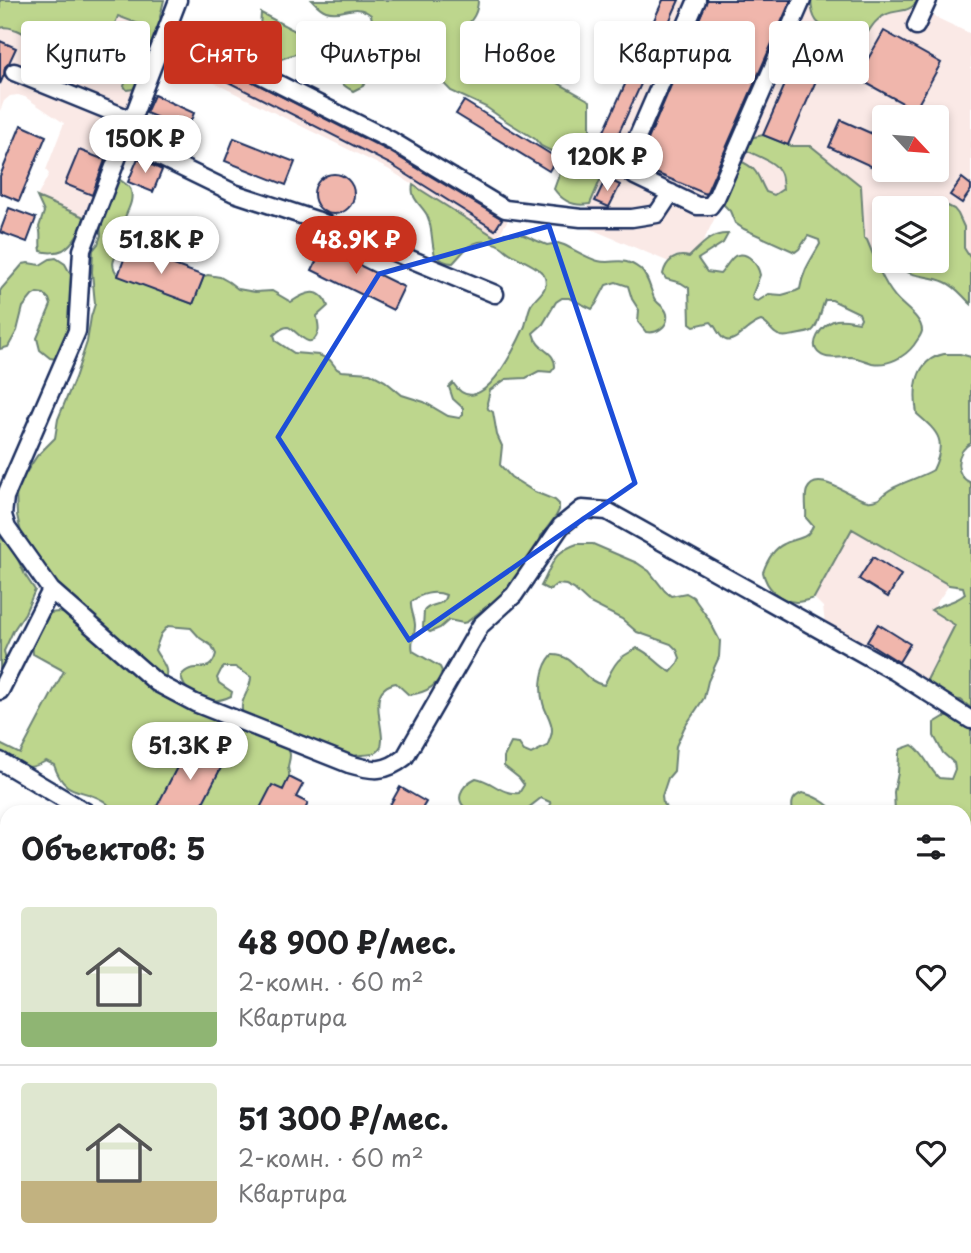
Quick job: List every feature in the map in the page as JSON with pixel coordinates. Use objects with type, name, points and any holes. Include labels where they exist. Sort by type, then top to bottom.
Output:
[{"type":"lane","points":[[170,21],[178,0]]},
{"type":"lane","points":[[697,0],[628,159],[628,170],[635,176],[697,206],[709,206],[716,198],[802,0]]},
{"type":"lane","points":[[916,26],[928,0]]},
{"type":"lane","points":[[164,38],[82,250],[77,331],[5,497],[3,515],[7,528],[51,590],[157,683],[195,703],[349,764],[370,770],[393,767],[405,757],[481,625],[514,594],[561,526],[582,509],[607,511],[894,671],[971,720]]},
{"type":"lane","points":[[14,72],[132,120]]},
{"type":"lane","points":[[279,84],[392,141],[505,209],[581,218],[632,218],[657,214],[671,193]]},
{"type":"lane","points":[[125,140],[234,193],[316,220],[495,294]]},
{"type":"lane","points":[[0,691],[51,590]]},
{"type":"lane","points":[[0,761],[74,805]]},
{"type":"highlighted area","points":[[549,226],[635,483],[409,640],[278,437],[379,274]]},
{"type":"shaded area","points":[[0,0],[91,0],[149,21],[21,21],[21,84],[139,84],[118,123],[119,131],[84,216],[37,197],[49,174],[46,170],[64,123],[18,95],[10,96],[4,101],[0,111]]},
{"type":"shaded area","points":[[663,0],[811,0],[812,12],[822,21],[769,21],[769,84],[869,84],[869,31],[878,18],[892,12],[907,11],[914,7],[971,34],[971,259],[964,248],[962,221],[958,214],[949,211],[949,196],[872,196],[871,250],[812,146],[791,146],[763,135],[756,137],[746,150],[779,170],[783,189],[774,195],[766,192],[757,172],[740,161],[702,244],[689,257],[675,256],[669,262],[584,226],[509,218],[497,238],[388,169],[216,84],[282,84],[282,79],[404,138],[510,205],[584,212],[604,171],[590,163],[625,84],[755,84],[755,21],[654,21]]},
{"type":"shaded area","points":[[150,21],[163,26],[150,57]]},
{"type":"shaded area","points":[[852,528],[949,585],[932,610],[955,625],[926,682],[825,624],[823,607],[814,598]]},
{"type":"green space","points":[[0,0],[164,0],[160,17],[163,26],[150,57],[150,21],[131,21],[118,16],[116,21],[21,21],[21,32],[0,28]]},
{"type":"green space","points":[[312,0],[478,0],[475,15],[470,21],[460,21],[460,84],[560,84],[590,101],[588,139],[583,143],[567,144],[566,149],[573,166],[590,163],[604,171],[590,204],[569,202],[554,189],[563,164],[561,156],[541,146],[535,139],[486,107],[451,91],[444,84],[446,21],[371,21],[371,15],[360,9],[332,12],[320,8]]},
{"type":"green space","points":[[811,0],[918,0],[907,9],[880,18],[869,30],[869,21],[818,21],[813,15]]},
{"type":"green space","points":[[261,13],[276,21],[260,21]]},
{"type":"green space","points":[[282,24],[296,31],[296,54],[282,59]]},
{"type":"green space","points":[[136,84],[133,89],[127,90],[124,86]]},
{"type":"green space","points":[[343,84],[364,84],[363,86],[353,91]]},
{"type":"green space","points":[[763,135],[791,146],[811,146],[861,186],[864,238],[872,252],[872,273],[881,273],[899,301],[917,318],[922,331],[901,357],[878,364],[854,357],[831,358],[820,354],[815,346],[824,327],[836,320],[859,322],[861,318],[859,313],[832,300],[825,300],[812,331],[789,336],[778,335],[761,321],[733,339],[726,340],[711,322],[694,326],[690,323],[689,288],[666,279],[663,274],[672,259],[689,257],[711,238],[728,234],[723,243],[698,259],[707,272],[720,274],[735,256],[748,257],[755,263],[760,275],[752,296],[758,301],[769,294],[782,295],[800,289],[805,271],[820,244],[819,240],[808,236],[795,252],[735,223],[723,199],[731,185],[735,165],[740,161],[754,170],[766,192],[774,195],[783,189],[778,168],[746,150],[745,146],[750,138]]},
{"type":"green space","points":[[119,179],[129,187],[132,195],[123,223],[125,240],[113,265],[118,275],[193,304],[204,276],[208,275],[220,277],[238,289],[272,291],[291,302],[307,294],[317,293],[328,306],[317,316],[319,330],[315,338],[307,341],[288,327],[274,335],[276,341],[294,353],[319,355],[330,360],[341,371],[370,373],[402,395],[424,402],[448,416],[459,418],[463,415],[463,408],[453,399],[449,387],[453,383],[463,393],[474,394],[496,377],[514,349],[531,305],[544,290],[546,283],[539,270],[491,242],[474,244],[453,263],[439,258],[435,255],[429,220],[415,198],[413,185],[497,238],[505,233],[521,234],[547,245],[564,245],[598,261],[623,261],[634,265],[645,275],[654,298],[666,312],[664,326],[658,331],[646,332],[638,322],[639,310],[628,286],[616,282],[606,285],[592,309],[569,298],[562,298],[533,333],[535,339],[552,357],[555,367],[551,372],[539,371],[526,378],[506,379],[490,390],[487,403],[488,409],[493,412],[502,446],[500,465],[511,477],[535,492],[555,500],[559,504],[559,510],[541,536],[538,549],[524,572],[502,597],[467,622],[449,620],[430,632],[423,627],[424,611],[442,602],[446,595],[427,594],[411,602],[415,626],[413,651],[440,667],[442,671],[434,685],[420,693],[409,695],[396,683],[385,687],[378,705],[382,737],[377,752],[349,757],[243,714],[242,704],[251,677],[235,667],[224,667],[217,678],[219,683],[232,692],[231,696],[208,700],[194,695],[188,690],[181,676],[191,669],[210,665],[216,654],[212,646],[191,628],[168,626],[161,634],[155,650],[165,668],[165,679],[149,672],[44,573],[21,533],[16,491],[37,456],[55,438],[58,419],[87,342],[95,304],[93,250],[101,235],[100,221]]},
{"type":"green space","points":[[37,197],[84,217],[77,235],[63,250],[41,251],[39,227],[44,212]]},
{"type":"green space","points":[[949,206],[958,214],[964,227],[964,248],[971,259],[971,304],[956,289],[938,280],[911,273],[949,273]]},
{"type":"green space","points":[[56,258],[65,264],[71,275],[73,324],[62,355],[56,359],[50,358],[40,350],[37,338],[51,305],[44,294],[37,293],[23,307],[17,331],[8,347],[0,349],[0,291],[23,264],[40,265]]},
{"type":"green space","points":[[944,354],[971,357],[971,443],[962,452],[958,463],[961,475],[971,483],[971,708],[961,700],[942,695],[926,682],[955,625],[931,610],[961,597],[965,594],[963,587],[949,585],[852,529],[814,598],[796,602],[779,596],[771,588],[763,572],[780,546],[811,531],[813,526],[806,518],[806,496],[812,484],[827,483],[871,501],[933,470],[940,445],[935,432],[917,414],[915,395],[922,369],[934,357]]},
{"type":"green space","points":[[0,536],[15,553],[35,590],[4,651],[6,660],[0,673]]},
{"type":"green space","points":[[577,544],[593,544],[649,571],[671,596],[686,593],[693,597],[720,641],[719,657],[704,698],[684,728],[676,746],[674,771],[668,778],[662,796],[664,805],[551,805],[541,798],[532,805],[463,805],[460,795],[468,783],[476,778],[513,793],[519,793],[524,785],[504,766],[504,757],[511,743],[519,744],[524,751],[531,754],[547,746],[552,726],[543,703],[541,684],[545,665],[552,655],[567,659],[596,683],[604,685],[618,661],[637,648],[671,672],[680,658],[671,644],[637,632],[622,619],[588,602],[574,589],[557,584],[549,590],[541,586],[557,556]]},
{"type":"green space","points":[[50,613],[66,614],[111,649],[286,745],[290,758],[289,776],[284,788],[266,805],[109,805],[94,796],[68,787],[54,765],[46,761],[27,767],[0,755],[0,744],[20,754],[64,671],[33,654],[32,640],[43,617]]},
{"type":"green space","points":[[944,717],[951,717],[971,730],[971,805],[895,805],[894,792],[901,749],[912,745],[939,778],[951,779],[954,763],[943,753],[934,736],[934,723]]},
{"type":"green space","points":[[802,793],[827,805],[792,805],[796,796]]},
{"type":"building","points":[[663,0],[679,0],[670,21],[654,21]]},
{"type":"building","points":[[707,0],[791,0],[782,21],[769,21],[769,50],[755,82],[755,21],[698,21]]},
{"type":"building","points":[[884,31],[941,63],[918,105],[906,105],[868,84],[869,57]]},
{"type":"building","points":[[0,41],[16,48],[5,67],[0,84]]},
{"type":"building","points":[[232,84],[257,84],[387,150],[502,219],[495,230],[390,164]]},
{"type":"building","points":[[625,84],[641,84],[608,157],[595,151]]},
{"type":"building","points":[[672,84],[754,84],[706,194],[639,166]]},
{"type":"building","points":[[785,84],[815,84],[788,145],[763,135]]},
{"type":"building","points":[[154,95],[194,113],[187,130],[146,113]]},
{"type":"building","points":[[464,101],[557,158],[549,171],[456,114]]},
{"type":"building","points":[[841,120],[872,134],[872,167],[829,147]]},
{"type":"building","points":[[21,125],[46,136],[19,201],[0,193],[0,176]]},
{"type":"building","points":[[234,138],[295,162],[286,185],[225,161]]},
{"type":"building","points":[[79,150],[105,160],[92,195],[65,184]]},
{"type":"building","points":[[138,158],[162,170],[153,192],[128,182]]},
{"type":"building","points":[[334,174],[342,175],[348,180],[353,186],[353,202],[348,208],[342,213],[334,214],[326,213],[320,208],[315,202],[314,194],[315,186],[320,180],[326,175]]},
{"type":"building","points":[[606,178],[620,185],[609,207],[595,201]]},
{"type":"building","points":[[962,178],[971,185],[971,190],[962,203],[950,195]]},
{"type":"building","points":[[9,208],[36,218],[27,242],[0,232]]},
{"type":"building","points":[[326,241],[362,259],[359,265],[404,287],[393,310],[312,270]]},
{"type":"building","points":[[128,248],[204,276],[193,304],[118,276]]},
{"type":"building","points":[[873,557],[901,575],[888,597],[859,579]]},
{"type":"building","points":[[878,624],[910,644],[899,662],[867,642]]},
{"type":"building","points":[[189,744],[224,762],[202,805],[158,805]]},
{"type":"building","points":[[289,777],[303,784],[296,797],[308,803],[307,805],[262,805],[272,785],[283,790]]},
{"type":"building","points":[[400,787],[426,802],[424,805],[390,805]]}]
